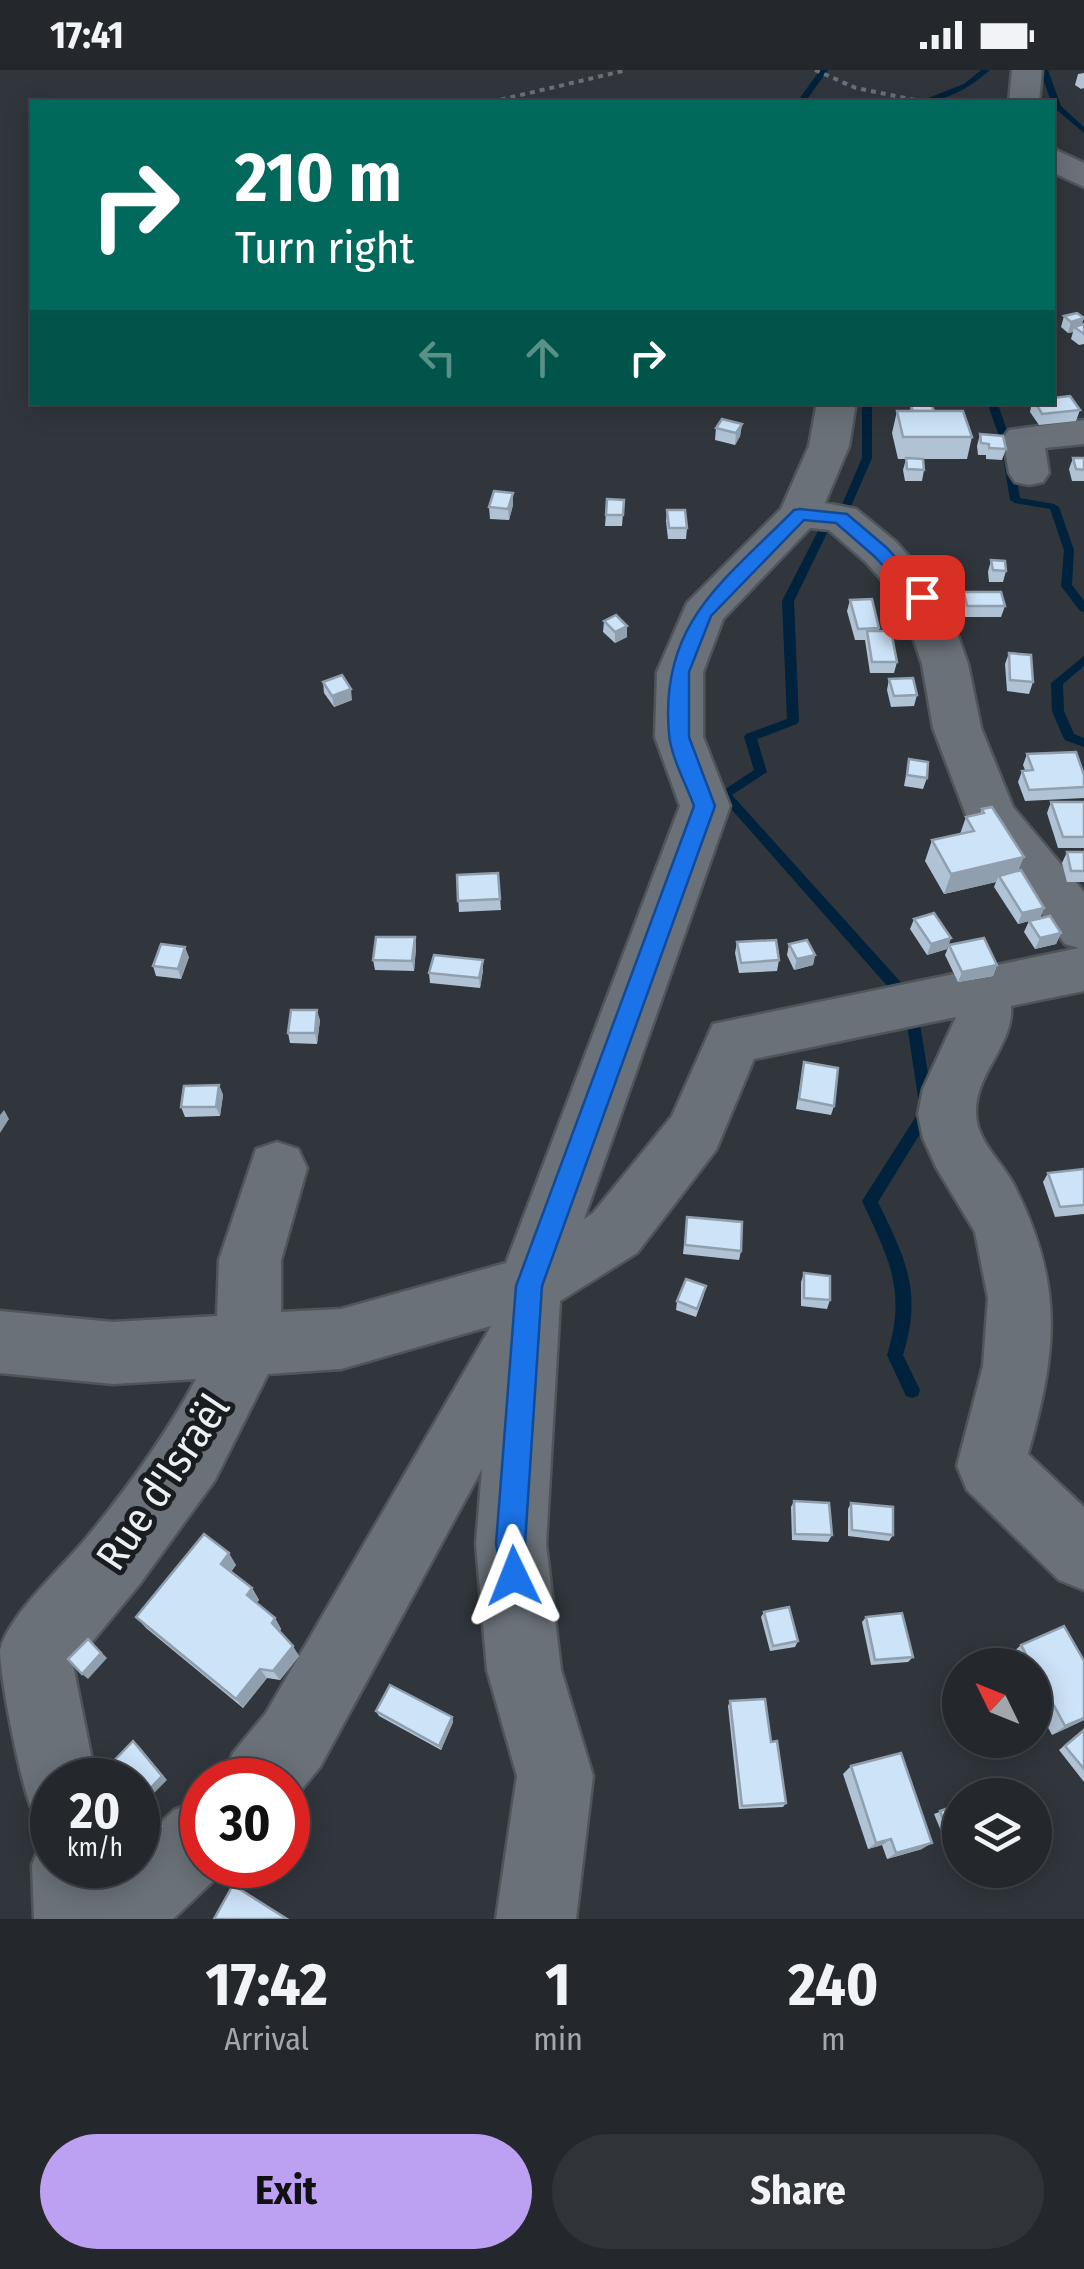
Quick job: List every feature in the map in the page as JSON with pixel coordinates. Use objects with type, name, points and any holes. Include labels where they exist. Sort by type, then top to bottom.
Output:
[{"type":"street","points":[[1024,100],[1027,70]]},
{"type":"street","points":[[1055,160],[1084,177]]},
{"type":"street","points":[[277,1758],[303,1723],[527,1306],[704,806],[679,737],[680,672],[703,613],[800,514],[828,446],[836,405]]},
{"type":"street","points":[[1029,473],[1024,438],[1084,432]]},
{"type":"street","points":[[800,514],[841,518],[881,552],[922,597],[944,664],[957,728],[992,814],[1084,929]]},
{"type":"street","points":[[0,1342],[114,1353],[341,1339],[527,1306],[615,1232],[695,1132],[733,1040],[982,992],[1084,968]]},
{"type":"street","points":[[982,992],[984,1015],[946,1108],[950,1140],[992,1201],[1013,1248],[1023,1322],[1012,1397],[991,1466],[1084,1555]]},
{"type":"street","name":"Rue d'Israël","points":[[54,1758],[35,1655],[114,1560],[191,1456],[249,1345],[250,1260],[276,1168]]},
{"type":"street","points":[[527,1306],[511,1544],[524,1670],[555,1776],[536,1919]]},
{"type":"street","points":[[114,1919],[180,1858]]},
{"type":"street","points":[[72,1888],[74,1919]]},
{"type":"path","points":[[500,100],[627,70]]},
{"type":"path","points":[[815,70],[856,88],[915,100]]},
{"type":"building","points":[[1077,313],[1084,318],[1071,322],[1064,316]]},
{"type":"building","points":[[1070,396],[1080,410],[1042,414],[1037,405],[1055,405],[1055,398]]},
{"type":"building","points":[[931,405],[934,411],[913,411],[911,406]]},
{"type":"building","points":[[897,411],[963,411],[972,437],[903,437]]},
{"type":"building","points":[[722,419],[742,424],[736,433],[716,428]]},
{"type":"building","points":[[980,434],[1003,436],[1006,449],[989,448],[989,444],[981,443]]},
{"type":"building","points":[[906,458],[923,459],[924,470],[907,469]]},
{"type":"building","points":[[1073,458],[1084,458],[1084,470],[1076,469]]},
{"type":"building","points":[[494,491],[513,493],[508,509],[489,507]]},
{"type":"building","points":[[607,499],[624,500],[623,515],[606,515]]},
{"type":"building","points":[[667,510],[685,510],[687,528],[669,528]]},
{"type":"building","points":[[991,560],[1005,561],[1006,571],[993,570]]},
{"type":"building","points":[[964,592],[1001,592],[1005,606],[967,606]]},
{"type":"building","points":[[872,599],[879,628],[858,629],[850,600]]},
{"type":"building","points":[[616,615],[627,626],[615,632],[604,621]]},
{"type":"building","points":[[867,631],[891,631],[897,662],[872,662]]},
{"type":"building","points":[[1009,653],[1031,655],[1033,682],[1010,680]]},
{"type":"building","points":[[342,675],[351,689],[332,696],[323,682]]},
{"type":"building","points":[[913,678],[917,695],[894,696],[889,679]]},
{"type":"building","points":[[1076,752],[1084,787],[1029,790],[1022,771],[1033,770],[1027,754]]},
{"type":"building","points":[[909,759],[928,762],[927,778],[907,775]]},
{"type":"building","points":[[1051,802],[1084,802],[1084,837],[1063,837]]},
{"type":"building","points":[[992,807],[1024,857],[951,874],[932,840],[974,831],[966,817]]},
{"type":"building","points":[[1067,852],[1084,852],[1084,871],[1071,871]]},
{"type":"building","points":[[1021,870],[1044,908],[1022,913],[999,876]]},
{"type":"building","points":[[498,873],[500,899],[458,901],[457,875]]},
{"type":"building","points":[[934,913],[951,938],[931,944],[914,919]]},
{"type":"building","points":[[1050,916],[1061,933],[1040,938],[1029,921]]},
{"type":"building","points":[[376,937],[415,937],[412,961],[373,960]]},
{"type":"building","points":[[984,938],[997,965],[962,972],[949,945]]},
{"type":"building","points":[[776,940],[779,960],[741,963],[737,942]]},
{"type":"building","points":[[807,940],[815,955],[797,959],[789,944]]},
{"type":"building","points":[[161,944],[185,947],[178,969],[153,966]]},
{"type":"building","points":[[434,955],[483,960],[479,978],[429,973]]},
{"type":"building","points":[[291,1010],[317,1010],[315,1033],[288,1033]]},
{"type":"building","points":[[804,1062],[838,1068],[834,1106],[799,1099]]},
{"type":"building","points":[[219,1085],[216,1107],[181,1107],[184,1086]]},
{"type":"building","points":[[1084,1169],[1084,1205],[1060,1207],[1048,1173]]},
{"type":"building","points":[[687,1217],[742,1222],[741,1251],[685,1245]]},
{"type":"building","points":[[804,1273],[830,1276],[830,1300],[804,1298]]},
{"type":"building","points":[[686,1279],[706,1286],[697,1309],[677,1301]]},
{"type":"building","points":[[794,1501],[829,1503],[832,1535],[795,1534]]},
{"type":"building","points":[[851,1503],[893,1507],[893,1535],[852,1530]]},
{"type":"building","points":[[204,1534],[229,1553],[221,1564],[252,1588],[247,1595],[275,1618],[272,1623],[293,1646],[273,1671],[260,1669],[236,1699],[136,1617]]},
{"type":"building","points":[[789,1607],[798,1641],[773,1646],[764,1612]]},
{"type":"building","points":[[902,1613],[913,1657],[875,1660],[866,1617]]},
{"type":"building","points":[[1064,1626],[1084,1661],[1084,1718],[1065,1726],[1052,1702],[1052,1648],[1021,1645]]},
{"type":"building","points":[[88,1639],[101,1653],[82,1674],[68,1659]]},
{"type":"building","points":[[390,1685],[452,1717],[439,1746],[376,1711]]},
{"type":"building","points":[[765,1699],[771,1742],[777,1741],[786,1803],[742,1806],[730,1701]]},
{"type":"building","points":[[1084,1730],[1084,1769],[1065,1746]]},
{"type":"building","points":[[133,1741],[147,1758],[117,1758]]},
{"type":"building","points":[[901,1753],[932,1843],[896,1853],[891,1839],[876,1843],[851,1766]]},
{"type":"building","points":[[231,1888],[238,1888],[287,1919],[214,1919]]},
{"type":"waterway","points":[[802,100],[824,70]]},
{"type":"waterway","points":[[928,100],[967,86],[986,70]]},
{"type":"waterway","points":[[1044,70],[1055,100]]},
{"type":"waterway","points":[[1055,101],[1084,131]]},
{"type":"waterway","points":[[867,405],[867,458],[841,518],[823,531],[788,601],[793,721],[750,737],[761,772],[724,794],[911,1003],[927,1111],[870,1201],[901,1276],[905,1313],[895,1355],[912,1390]]},
{"type":"waterway","points":[[993,405],[1005,439],[1015,500],[1054,507],[1069,550],[1066,586],[1084,608]]},
{"type":"waterway","points":[[1084,660],[1057,683],[1058,711],[1069,737],[1084,743]]},
{"type":"route","points":[[514,1576],[511,1544],[529,1286],[704,806],[679,737],[680,672],[703,613],[800,514],[841,518],[881,552],[922,597]]}]
